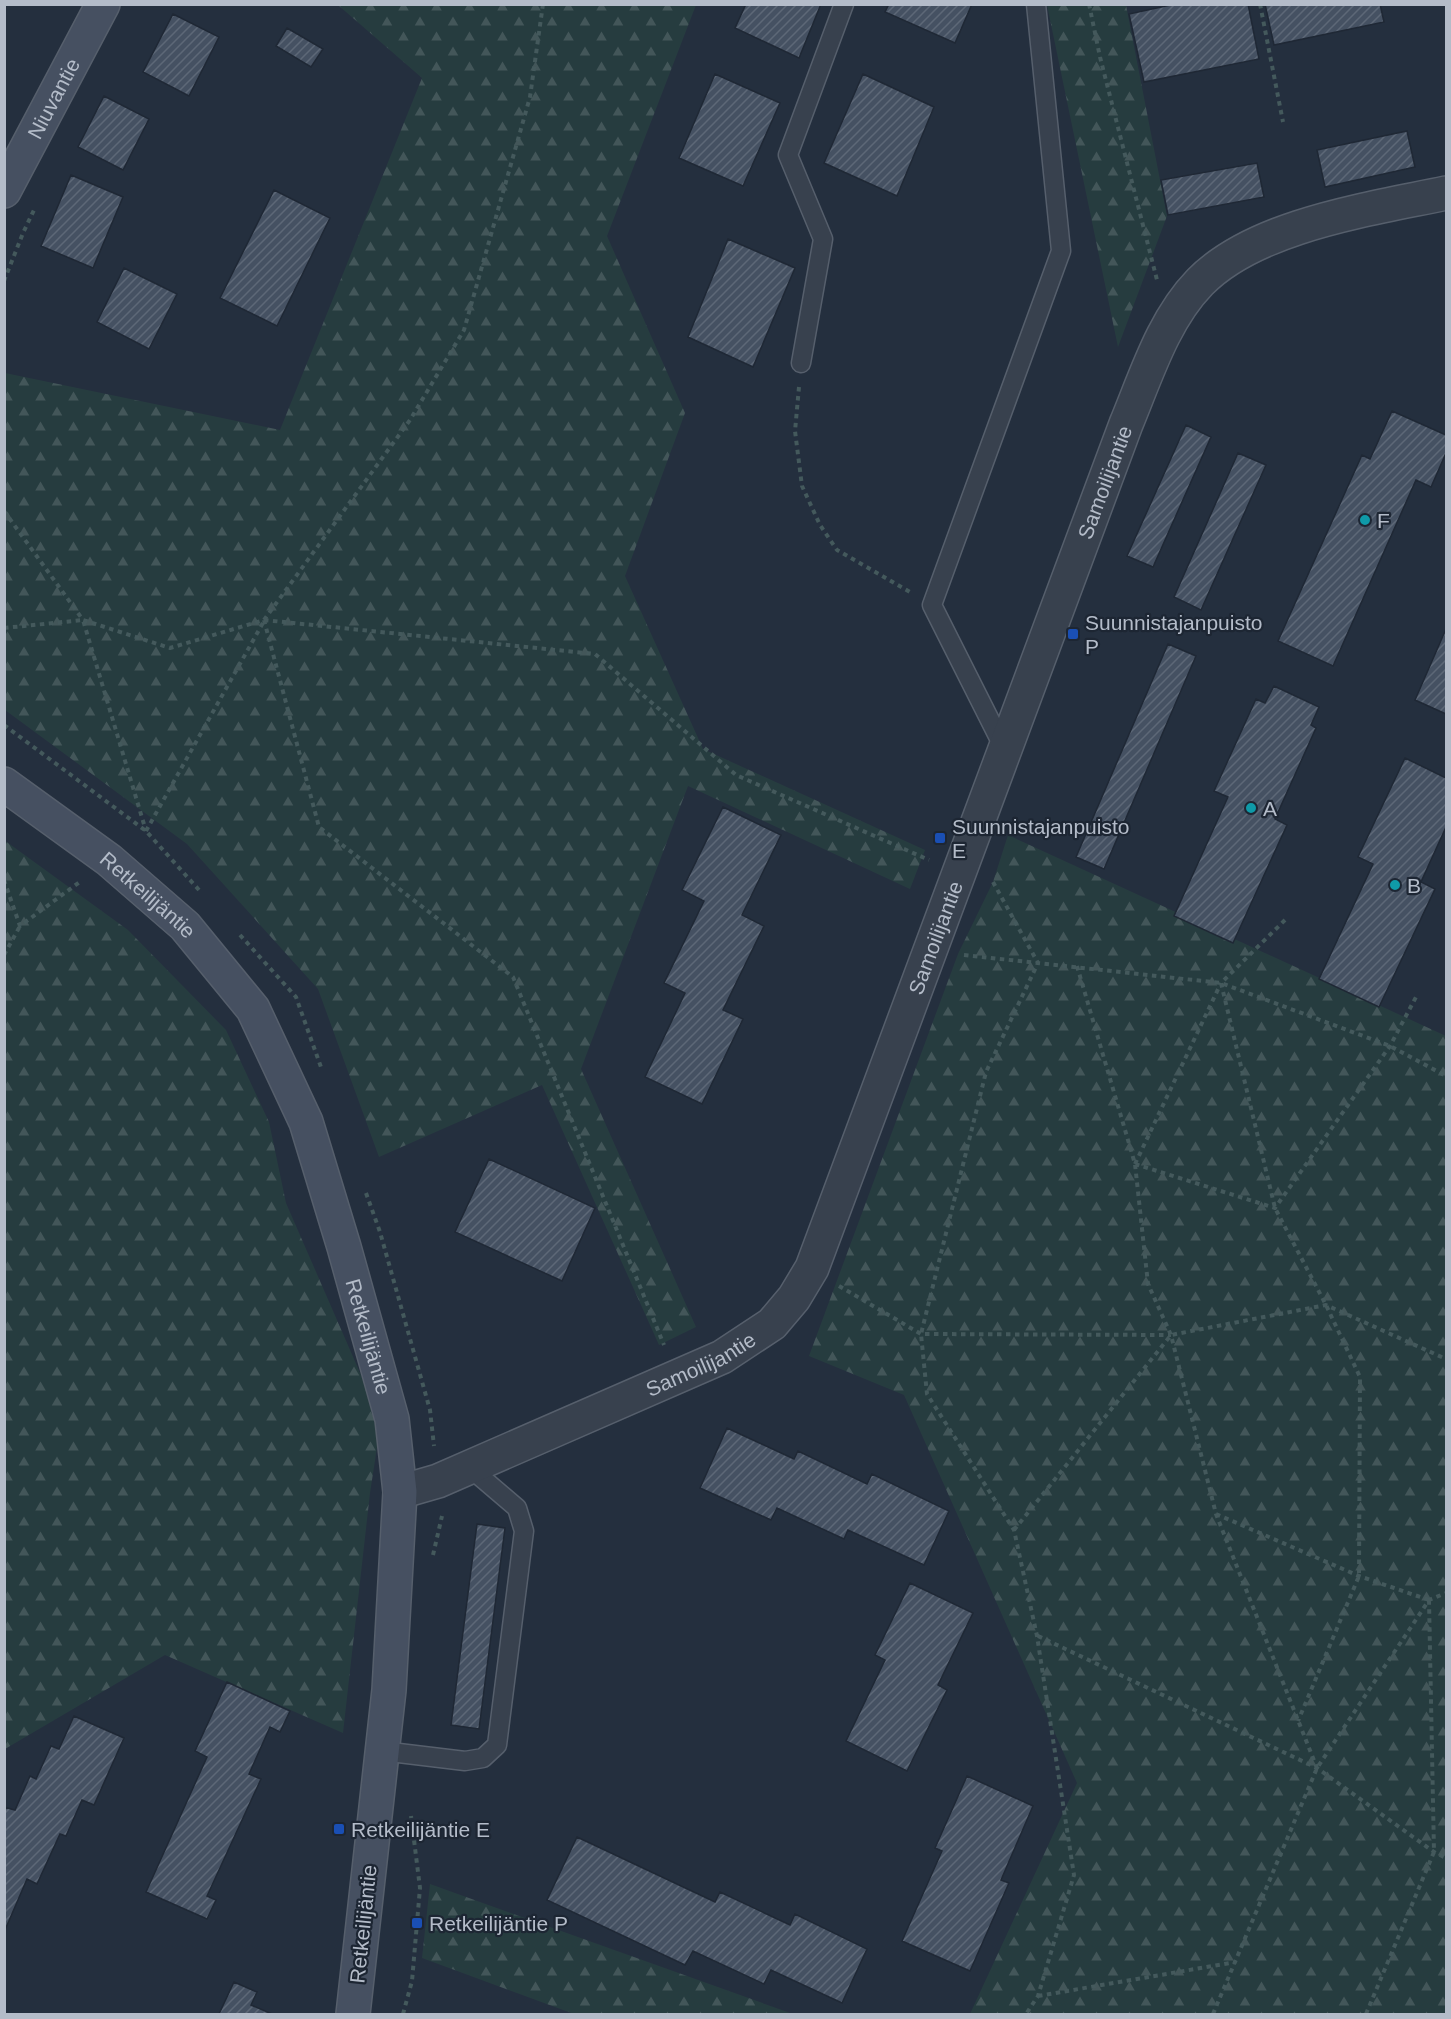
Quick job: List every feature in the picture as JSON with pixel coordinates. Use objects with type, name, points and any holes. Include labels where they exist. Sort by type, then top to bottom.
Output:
[{"type":"street","name":"Niuvantie","points":[[4,191],[103,4]]},
{"type":"street","name":"Samoilijantie","points":[[400,1492],[438,1481],[722,1357],[772,1324],[794,1298],[812,1269],[1126,424],[1163,336],[1184,302],[1200,282],[1228,259],[1257,244],[1306,225],[1446,193]]},
{"type":"street","name":"Retkeilijäntie","points":[[4,784],[109,860],[185,926],[253,1010],[306,1122],[344,1247],[392,1419],[400,1492],[389,1690],[353,2014]]},
{"type":"lane","points":[[801,363],[823,239],[788,154],[844,4]]},
{"type":"lane","points":[[1005,750],[932,605],[1061,250],[1036,4]]},
{"type":"lane","points":[[382,1751],[465,1761],[483,1758],[497,1745],[524,1532],[517,1508],[469,1467]]},
{"type":"path","points":[[4,511],[83,620],[146,831],[264,620],[410,420],[464,330],[530,97],[543,4]]},
{"type":"path","points":[[1089,4],[1100,57],[1159,289],[1184,302]]},
{"type":"path","points":[[1260,4],[1283,122]]},
{"type":"path","points":[[4,281],[23,233]]},
{"type":"path","points":[[801,363],[795,431],[802,486],[820,525],[837,550],[932,605]]},
{"type":"path","points":[[4,628],[83,620],[170,648],[264,620],[595,654],[736,775],[932,861]]},
{"type":"path","points":[[264,620],[319,827],[513,977],[678,1378]]},
{"type":"path","points":[[4,955],[20,926],[109,860]]},
{"type":"path","points":[[4,880],[20,926]]},
{"type":"path","points":[[993,882],[1038,963]]},
{"type":"path","points":[[1135,1164],[1221,983],[1285,920]]},
{"type":"path","points":[[932,946],[958,954],[1221,983],[1390,1046],[1446,1076]]},
{"type":"path","points":[[1026,2014],[1038,1996],[1074,1875],[1037,1636],[1014,1530],[927,1394],[921,1334],[986,1072],[1038,963]]},
{"type":"path","points":[[1077,966],[1135,1164],[1148,1284],[1171,1335],[1216,1514],[1317,1768]]},
{"type":"path","points":[[1221,983],[1275,1208],[1326,1305],[1360,1377],[1359,1576],[1298,1721]]},
{"type":"path","points":[[1275,1208],[1390,1046],[1416,997]]},
{"type":"path","points":[[1135,1164],[1275,1208]]},
{"type":"path","points":[[837,1285],[921,1334],[1171,1335],[1326,1305],[1446,1359]]},
{"type":"path","points":[[1014,1530],[1171,1335]]},
{"type":"path","points":[[1216,1514],[1359,1576],[1429,1599]]},
{"type":"path","points":[[1213,2014],[1317,1768],[1429,1599],[1446,1593]]},
{"type":"path","points":[[1366,2014],[1434,1852],[1429,1599]]},
{"type":"path","points":[[1037,1636],[1317,1768],[1434,1852],[1446,1858]]},
{"type":"path","points":[[1038,1996],[1236,1962]]},
{"type":"green space","points":[[338,5],[696,5],[607,236],[685,413],[625,576],[703,749],[925,850],[910,889],[688,786],[581,1069],[696,1327],[659,1345],[542,1085],[379,1157],[318,989],[187,844],[5,710],[5,373],[280,430],[422,78]]},
{"type":"green space","points":[[1047,5],[1126,5],[1167,216],[1118,347]]},
{"type":"green space","points":[[1008,835],[1446,1036],[1446,2014],[970,2014],[1077,1783],[904,1395],[809,1356],[958,954],[993,882]]},
{"type":"green space","points":[[4,840],[128,930],[226,1030],[269,1122],[286,1203],[381,1421],[370,1493],[343,1733],[165,1655],[5,1749]]},
{"type":"green space","points":[[430,1884],[793,2014],[574,2014],[422,1958]]},
{"type":"building","points":[[746,4],[821,4],[799,58],[735,28]]},
{"type":"building","points":[[889,4],[972,4],[955,43],[885,12]]},
{"type":"building","points":[[1175,4],[1248,4],[1259,59],[1144,82],[1129,14]]},
{"type":"building","points":[[1265,4],[1380,4],[1384,22],[1274,45]]},
{"type":"building","points":[[173,14],[219,37],[189,96],[143,72]]},
{"type":"building","points":[[287,28],[323,49],[311,67],[276,46]]},
{"type":"building","points":[[715,74],[780,103],[743,186],[679,158]]},
{"type":"building","points":[[863,74],[934,107],[897,196],[824,163]]},
{"type":"building","points":[[104,96],[149,119],[123,170],[78,147]]},
{"type":"building","points":[[1407,131],[1415,167],[1325,187],[1317,150]]},
{"type":"building","points":[[1257,163],[1264,197],[1168,215],[1161,180]]},
{"type":"building","points":[[71,175],[123,197],[93,268],[41,246]]},
{"type":"building","points":[[274,190],[330,218],[277,326],[220,298]]},
{"type":"building","points":[[728,239],[795,268],[753,367],[688,337]]},
{"type":"building","points":[[124,268],[177,294],[149,349],[97,322]]},
{"type":"building","name":"F","points":[[1392,411],[1446,435],[1446,453],[1431,487],[1416,480],[1333,666],[1278,641],[1362,455],[1370,459]]},
{"type":"building","points":[[1186,425],[1211,437],[1153,567],[1127,556]]},
{"type":"building","points":[[1238,453],[1266,465],[1201,610],[1174,597]]},
{"type":"building","points":[[1446,629],[1446,714],[1415,700]]},
{"type":"building","points":[[1168,644],[1196,656],[1104,869],[1076,857]]},
{"type":"building","name":"A","points":[[1274,686],[1319,707],[1311,725],[1316,728],[1275,819],[1287,825],[1233,943],[1174,916],[1228,797],[1214,791],[1256,699],[1265,703]]},
{"type":"building","name":"B","points":[[1405,758],[1446,778],[1446,827],[1421,882],[1435,889],[1379,1007],[1319,979],[1373,864],[1358,857]]},
{"type":"building","points":[[723,807],[781,835],[742,915],[764,926],[723,1010],[743,1019],[702,1104],[645,1077],[685,993],[664,983],[704,901],[682,890]]},
{"type":"building","points":[[489,1159],[595,1208],[562,1281],[455,1232]]},
{"type":"building","points":[[727,1428],[794,1459],[798,1451],[867,1484],[872,1474],[949,1511],[924,1565],[848,1530],[844,1539],[777,1508],[771,1520],[700,1488]]},
{"type":"building","points":[[477,1524],[505,1528],[479,1729],[451,1725]]},
{"type":"building","points":[[910,1583],[973,1613],[938,1685],[947,1690],[907,1771],[846,1741],[885,1660],[875,1655]]},
{"type":"building","points":[[227,1682],[290,1711],[280,1732],[270,1727],[249,1774],[261,1779],[207,1896],[216,1900],[207,1919],[146,1892],[207,1757],[195,1751]]},
{"type":"building","points":[[74,1716],[124,1738],[94,1805],[82,1800],[66,1836],[60,1834],[37,1884],[27,1879],[5,1930],[4,1807],[15,1810],[30,1776],[36,1779],[51,1746],[59,1749]]},
{"type":"building","points":[[967,1776],[1033,1806],[1001,1880],[1009,1883],[970,1971],[902,1941],[942,1851],[935,1848]]},
{"type":"building","points":[[577,1837],[715,1902],[720,1892],[790,1925],[795,1914],[867,1949],[842,2003],[771,1970],[764,1984],[693,1951],[685,1965],[547,1900]]},
{"type":"building","points":[[234,1982],[257,1992],[251,2005],[272,2014],[219,2014]]},
{"type":"place","name":"F","points":[[1365,520]]},
{"type":"place","name":"Suunnistajanpuisto P","points":[[1073,634]]},
{"type":"place","name":"A","points":[[1251,808]]},
{"type":"place","name":"Suunnistajanpuisto E","points":[[940,838]]},
{"type":"place","name":"B","points":[[1395,885]]},
{"type":"place","name":"Retkeilijäntie E","points":[[339,1829]]},
{"type":"place","name":"Retkeilijäntie P","points":[[417,1923]]}]
